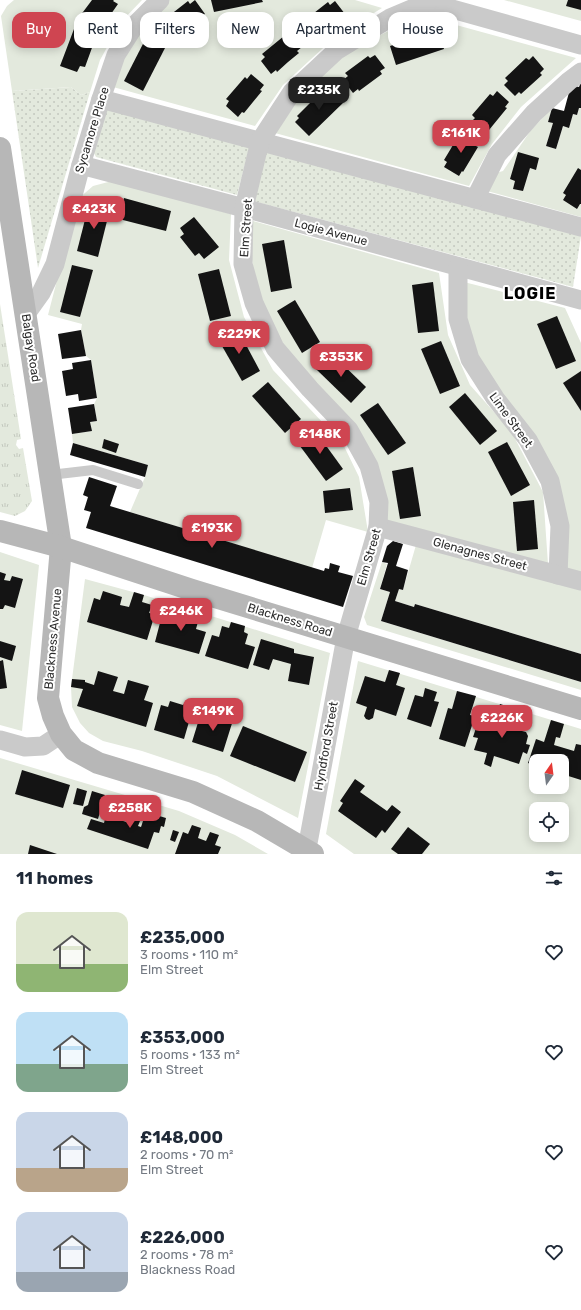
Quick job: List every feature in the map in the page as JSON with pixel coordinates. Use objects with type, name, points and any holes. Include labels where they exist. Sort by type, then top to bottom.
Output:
[{"type":"street","name":"Sycamore Place","points":[[26,314],[41,293],[55,264],[81,165],[116,55],[135,25],[160,0]]},
{"type":"street","points":[[424,1],[581,44]]},
{"type":"street","name":"Elm Street","points":[[346,637],[378,527],[379,502],[369,466],[349,430],[310,389],[275,348],[254,303],[243,264],[244,208],[260,141],[292,92],[336,51],[390,18],[424,1]]},
{"type":"street","points":[[475,199],[497,155],[534,113],[569,80],[581,72]]},
{"type":"street","points":[[101,99],[581,227]]},
{"type":"street","name":"Balgay Road","points":[[0,148],[61,547]]},
{"type":"street","name":"Logie Avenue","points":[[81,165],[581,300]]},
{"type":"street","name":"Lime Street","points":[[458,267],[458,319],[470,359],[495,398],[528,440],[550,481],[560,526],[558,575]]},
{"type":"street","name":"Glenagnes Street","points":[[378,527],[581,581]]},
{"type":"street","name":"Blackness Road","points":[[0,531],[61,547],[192,590],[581,709]]},
{"type":"street","name":"Blackness Avenue","points":[[61,547],[48,698],[53,716],[61,734],[74,750],[98,763],[193,792],[257,821],[309,853]]},
{"type":"street","name":"Hyndford Street","points":[[309,853],[346,637]]},
{"type":"street","points":[[0,740],[25,747],[43,746],[61,734]]},
{"type":"lane","points":[[50,475],[92,470],[138,484]]},
{"type":"green space","points":[[14,0],[142,0],[131,12],[74,12],[74,48],[107,48],[100,60],[90,92],[81,95],[71,87],[12,91],[1,16],[7,6]]},
{"type":"green space","points":[[169,0],[355,0],[382,8],[376,12],[282,12],[282,48],[323,48],[283,85],[255,126],[113,87],[123,54],[127,48],[132,48],[132,40],[140,28],[140,48],[209,48],[209,12],[157,12]]},
{"type":"green space","points":[[504,0],[568,0],[581,10],[581,21]]},
{"type":"green space","points":[[458,26],[576,58],[521,107],[492,144],[469,186],[275,133],[298,97],[326,69],[356,48],[380,48],[380,35],[388,31],[388,48],[458,48]]},
{"type":"green space","points":[[71,87],[81,95],[90,92],[38,268],[12,91]]},
{"type":"green space","points":[[109,107],[250,145],[237,195],[96,157],[93,151],[104,111]]},
{"type":"green space","points":[[552,108],[548,122],[553,123],[546,146],[556,149],[563,126],[569,127],[573,114],[577,115],[579,108],[581,108],[581,217],[487,191],[496,173],[503,171],[531,130]]},
{"type":"green space","points":[[266,150],[581,236],[573,287],[253,201]]},
{"type":"green space","points":[[112,181],[231,214],[229,260],[244,317],[273,370],[343,444],[359,477],[368,532],[326,520],[312,568],[130,512],[145,477],[148,465],[73,443],[72,434],[91,431],[90,422],[97,421],[94,404],[97,398],[91,360],[86,356],[81,330],[82,324],[48,315],[78,199],[93,186]]},
{"type":"green space","points":[[253,221],[439,273],[448,335],[470,385],[511,431],[543,492],[548,564],[387,521],[377,467],[300,368],[280,339],[263,308],[254,276],[250,243]]},
{"type":"green space","points":[[464,282],[565,308],[581,343],[581,573],[564,569],[565,526],[476,361],[463,319]]},
{"type":"green space","points":[[0,304],[21,439],[17,440],[16,445],[19,449],[23,448],[32,501],[25,511],[15,516],[0,512]]},
{"type":"green space","points":[[416,545],[581,590],[581,654],[415,604],[414,607],[395,601],[399,589],[403,590]]},
{"type":"green space","points":[[0,552],[39,565],[22,731],[0,725]]},
{"type":"green space","points":[[382,562],[387,564],[380,589],[390,592],[381,621],[581,682],[581,690],[367,625],[364,617]]},
{"type":"green space","points":[[85,579],[144,595],[330,653],[298,818],[217,776],[142,751],[103,741],[89,733],[80,723],[72,707],[71,687]]},
{"type":"green space","points":[[358,661],[581,729],[581,854],[354,854],[326,834]]},
{"type":"green space","points":[[0,758],[179,811],[235,835],[268,854],[0,854]]},
{"type":"building","points":[[92,0],[114,0],[113,1],[118,4],[112,12],[83,12]]},
{"type":"building","points":[[195,0],[204,12],[174,12],[188,1],[190,4]]},
{"type":"building","points":[[211,0],[262,0],[263,2],[214,12]]},
{"type":"building","points":[[568,0],[581,0],[581,10],[566,6]]},
{"type":"building","points":[[335,1],[343,12],[315,12],[328,2],[330,5]]},
{"type":"building","points":[[74,29],[74,48],[92,48],[85,67],[80,66],[77,72],[60,66]]},
{"type":"building","points":[[282,38],[282,48],[301,48],[297,51],[299,53],[277,72],[276,70],[271,74],[261,61],[265,57],[262,54],[269,48],[274,48],[274,44]]},
{"type":"building","points":[[141,48],[165,48],[143,91],[124,81]]},
{"type":"building","points":[[391,48],[444,48],[444,49],[396,65]]},
{"type":"building","points":[[375,55],[385,68],[380,71],[382,74],[359,91],[358,89],[353,93],[343,80],[348,76],[345,73],[368,56],[370,58]]},
{"type":"building","points":[[533,56],[544,69],[540,73],[542,75],[521,94],[519,92],[515,96],[504,85],[508,81],[505,78],[526,58],[529,60]]},
{"type":"building","points":[[251,74],[264,85],[260,90],[262,91],[244,113],[242,112],[238,117],[226,106],[229,101],[226,99],[245,77],[247,79]]},
{"type":"building","points":[[581,82],[581,108],[579,108],[577,115],[573,114],[569,128],[563,126],[556,149],[546,146],[553,123],[548,122],[552,108],[564,111],[571,85],[579,87]]},
{"type":"building","points":[[330,87],[345,101],[309,136],[295,122],[299,118],[297,116],[324,89],[326,91]]},
{"type":"building","points":[[497,91],[509,102],[505,107],[507,108],[489,130],[487,129],[483,133],[471,122],[475,118],[472,115],[490,94],[493,96]]},
{"type":"building","points":[[465,132],[479,141],[476,146],[478,147],[459,176],[444,167],[447,162],[444,160],[459,135],[462,137]]},
{"type":"building","points":[[518,152],[539,158],[536,170],[530,168],[523,191],[513,189],[515,181],[510,179]]},
{"type":"building","points":[[578,168],[581,170],[581,204],[577,209],[563,200],[566,195],[563,193]]},
{"type":"building","points":[[124,198],[171,211],[166,231],[119,219]]},
{"type":"building","points":[[89,204],[110,209],[98,257],[77,251]]},
{"type":"building","points":[[194,217],[219,247],[204,259],[199,253],[195,256],[180,237],[184,234],[180,228]]},
{"type":"building","points":[[284,240],[292,288],[271,292],[262,244]]},
{"type":"building","points":[[72,265],[93,270],[80,317],[60,312]]},
{"type":"building","points":[[219,269],[231,316],[210,321],[198,274]]},
{"type":"building","points":[[433,282],[439,331],[418,333],[412,285]]},
{"type":"building","points":[[295,300],[320,342],[302,353],[277,311]]},
{"type":"building","points":[[557,316],[576,361],[556,369],[537,324]]},
{"type":"building","points":[[237,328],[260,371],[242,381],[218,339]]},
{"type":"building","points":[[81,330],[86,356],[62,359],[58,334]]},
{"type":"building","points":[[441,341],[460,386],[440,394],[421,349]]},
{"type":"building","points":[[331,353],[366,387],[351,403],[316,369]]},
{"type":"building","points":[[91,360],[97,398],[79,401],[78,394],[66,396],[62,371],[73,369],[72,363]]},
{"type":"building","points":[[581,371],[581,411],[563,383]]},
{"type":"building","points":[[268,382],[301,419],[285,433],[252,396]]},
{"type":"building","points":[[465,393],[497,431],[480,445],[449,407]]},
{"type":"building","points":[[378,403],[406,443],[388,455],[360,415]]},
{"type":"building","points":[[94,404],[97,421],[90,422],[92,431],[72,434],[68,408]]},
{"type":"building","points":[[314,429],[343,469],[326,481],[297,442]]},
{"type":"building","points":[[104,439],[119,444],[116,453],[102,448]]},
{"type":"building","points":[[507,442],[530,485],[511,496],[488,452]]},
{"type":"building","points":[[73,443],[148,465],[145,477],[70,455]]},
{"type":"building","points":[[413,467],[421,516],[400,519],[392,471]]},
{"type":"building","points":[[89,477],[117,486],[110,506],[324,571],[325,568],[329,569],[330,563],[340,566],[338,572],[353,576],[343,607],[86,528],[91,512],[84,510],[88,497],[83,495]]},
{"type":"building","points":[[350,488],[353,510],[325,513],[323,491]]},
{"type":"building","points":[[534,500],[538,549],[517,551],[513,502]]},
{"type":"building","points":[[393,541],[403,544],[396,566],[408,570],[403,590],[399,589],[395,601],[414,607],[415,604],[581,654],[581,682],[381,621],[390,592],[380,589],[388,563],[382,562],[387,546]]},
{"type":"building","points":[[0,572],[6,574],[4,580],[10,581],[12,576],[23,579],[15,608],[5,605],[3,609],[0,609]]},
{"type":"building","points":[[103,591],[122,597],[120,605],[129,607],[134,592],[144,595],[142,602],[152,605],[149,613],[155,614],[147,640],[87,622],[94,598],[100,600]]},
{"type":"building","points":[[177,606],[188,609],[186,614],[199,618],[196,629],[206,632],[199,654],[155,642],[161,619],[173,622]]},
{"type":"building","points":[[231,622],[245,626],[244,632],[248,634],[245,644],[255,647],[248,669],[205,656],[212,635],[219,637],[222,626],[229,628]]},
{"type":"building","points":[[261,639],[294,649],[294,653],[314,657],[309,685],[288,681],[291,664],[273,659],[269,670],[253,665]]},
{"type":"building","points":[[0,641],[16,646],[12,661],[0,657]]},
{"type":"building","points":[[3,660],[7,688],[0,689],[0,661]]},
{"type":"building","points":[[389,670],[400,673],[396,685],[405,688],[396,716],[375,709],[373,718],[369,720],[366,719],[364,716],[367,707],[356,703],[365,676],[385,682]]},
{"type":"building","points":[[98,671],[118,677],[113,691],[124,694],[128,680],[149,686],[144,700],[153,703],[146,727],[77,706],[83,689],[71,687],[72,679],[85,680],[85,682],[94,685]]},
{"type":"building","points":[[425,688],[437,692],[434,701],[439,702],[431,727],[407,719],[415,695],[423,697]]},
{"type":"building","points":[[457,691],[476,696],[470,715],[475,716],[465,747],[439,739],[448,708],[452,709]]},
{"type":"building","points":[[170,701],[183,705],[185,703],[192,705],[193,708],[184,739],[154,730],[161,705],[168,707]]},
{"type":"building","points":[[500,704],[512,708],[510,714],[518,717],[514,729],[526,732],[528,736],[526,744],[530,745],[527,754],[523,752],[519,764],[494,756],[491,767],[484,764],[487,753],[474,750],[478,738],[473,737],[476,728],[481,730],[483,722],[487,720],[498,724],[501,714],[497,712]]},
{"type":"building","points":[[220,713],[234,717],[223,752],[192,742],[200,716],[217,721]]},
{"type":"building","points":[[551,720],[564,724],[560,738],[556,737],[554,745],[574,751],[576,744],[581,745],[581,780],[569,776],[569,754],[531,754],[536,739],[544,742]]},
{"type":"building","points":[[243,726],[307,752],[295,782],[230,756]]},
{"type":"building","points":[[22,770],[70,785],[63,808],[15,794]]},
{"type":"building","points":[[355,779],[365,786],[360,792],[387,811],[392,805],[401,812],[385,833],[382,830],[376,838],[338,811],[343,803],[340,801]]},
{"type":"building","points":[[77,788],[87,791],[83,806],[73,804]]},
{"type":"building","points":[[92,791],[105,795],[98,819],[82,814],[84,807],[88,805]]},
{"type":"building","points":[[146,812],[166,818],[164,827],[161,826],[159,833],[154,832],[148,849],[87,829],[91,819],[104,823],[106,815],[126,822],[128,818],[140,821],[138,826],[141,827]]},
{"type":"building","points":[[192,825],[201,828],[198,838],[206,841],[210,832],[219,835],[215,845],[221,847],[218,854],[175,854],[183,832],[188,834]]},
{"type":"building","points":[[408,827],[430,844],[422,854],[398,854],[391,849]]},
{"type":"building","points":[[173,830],[179,832],[175,842],[170,840]]},
{"type":"building","points":[[30,845],[57,854],[28,854]]},
{"type":"district","name":"LOGIE","points":[[530,293]]}]
